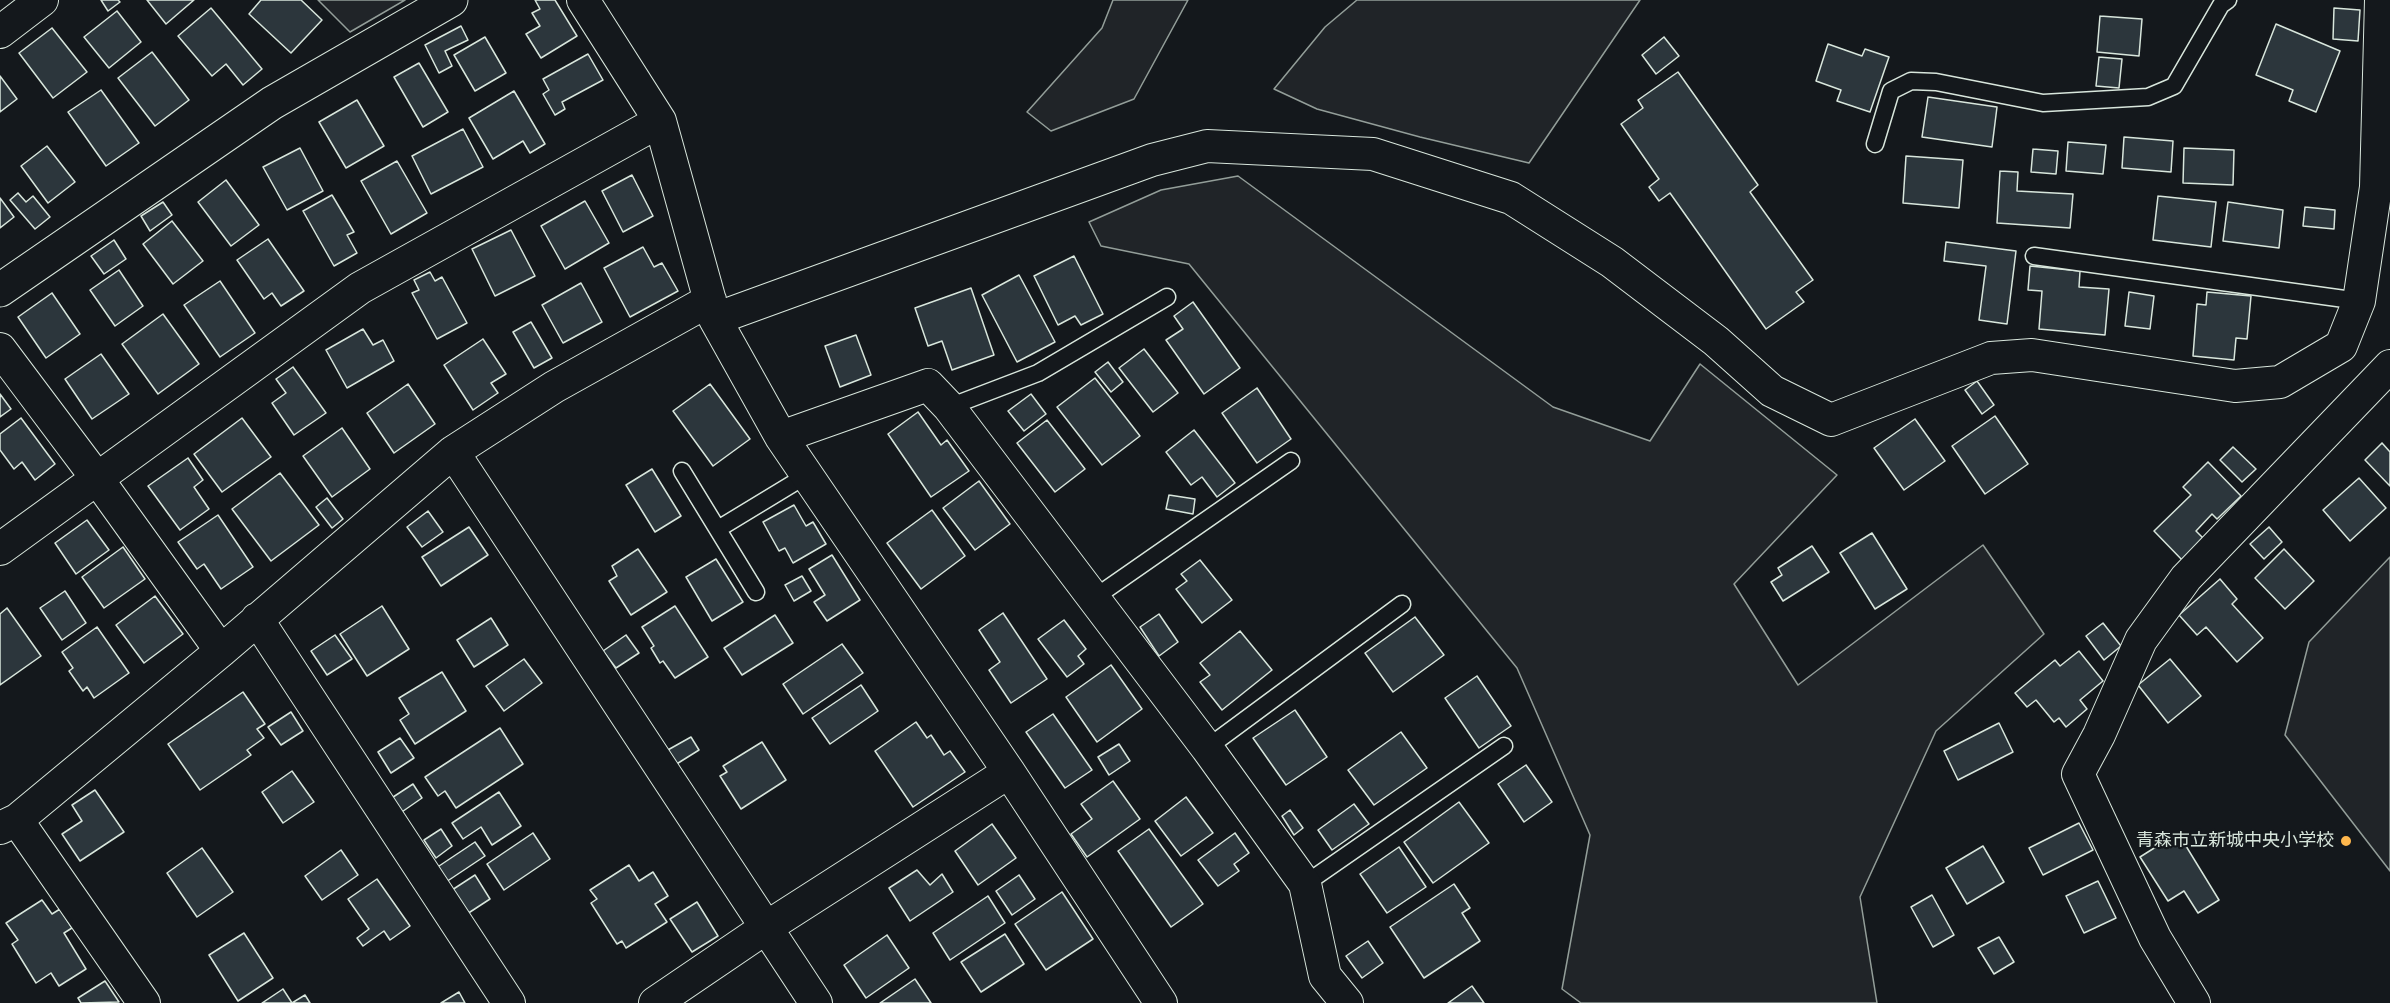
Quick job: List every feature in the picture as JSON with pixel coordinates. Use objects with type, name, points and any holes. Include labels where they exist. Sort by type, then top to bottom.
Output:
[{"type":"street","points":[[0,32],[42,0]]},
{"type":"street","points":[[0,291],[272,103],[451,0]]},
{"type":"street","points":[[583,0],[660,122],[712,309],[782,437],[1009,772],[1161,1003]]},
{"type":"street","points":[[144,1003],[9,824],[221,651],[453,452],[554,387],[712,309],[1152,160],[1207,146],[1373,154],[1511,198],[1612,262],[1716,341],[1772,391],[1831,420],[1991,358],[2022,355],[2235,386],[2280,382],[2341,346],[2359,301],[2383,195],[2381,0]]},
{"type":"street","points":[[0,549],[96,477],[360,288],[660,122]]},
{"type":"street","points":[[0,349],[96,477],[221,651]]},
{"type":"street","points":[[2194,1003],[2155,938],[2078,774],[2099,735],[2141,640],[2186,578],[2390,366]]},
{"type":"street","points":[[782,437],[928,385],[949,407],[1208,748],[1305,885],[1324,976],[1347,1003]]},
{"type":"street","points":[[453,452],[816,1003]]},
{"type":"street","points":[[257,619],[509,1003]]},
{"type":"street","points":[[655,1003],[767,927],[1009,772]]},
{"type":"lane","points":[[1875,144],[1891,91],[1911,81],[1936,82],[2043,103],[2148,97],[2174,86],[2221,5],[2228,0]]},
{"type":"lane","points":[[2034,256],[2359,301]]},
{"type":"lane","points":[[949,407],[1038,373],[1167,297]]},
{"type":"lane","points":[[1094,598],[1291,461]]},
{"type":"lane","points":[[682,471],[756,592]]},
{"type":"lane","points":[[718,530],[807,476]]},
{"type":"lane","points":[[1208,748],[1402,604]]},
{"type":"lane","points":[[1305,885],[1504,746]]},
{"type":"shaded area","points":[[318,0],[405,0],[350,32]]},
{"type":"shaded area","points":[[1113,0],[1188,0],[1134,99],[1051,131],[1027,112],[1102,28]]},
{"type":"shaded area","points":[[1357,0],[1640,0],[1529,163],[1317,109],[1274,89],[1325,27]]},
{"type":"shaded area","points":[[1238,176],[1553,407],[1650,441],[1700,364],[1837,475],[1734,584],[1798,685],[1983,545],[2044,634],[1936,731],[1860,897],[1877,1003],[1581,1003],[1562,989],[1590,835],[1517,668],[1189,264],[1101,246],[1089,222],[1161,190]]},
{"type":"shaded area","points":[[2390,557],[2390,871],[2285,735],[2309,642]]},
{"type":"building","points":[[101,0],[118,0],[120,2],[108,11]]},
{"type":"building","points":[[147,0],[194,0],[166,24]]},
{"type":"building","points":[[261,0],[301,0],[322,20],[291,53],[249,14]]},
{"type":"building","points":[[535,0],[555,0],[577,36],[541,58],[526,34],[540,26],[532,13],[540,9]]},
{"type":"building","points":[[211,8],[262,69],[243,85],[226,64],[212,76],[178,36]]},
{"type":"building","points":[[2334,8],[2360,10],[2358,41],[2333,39]]},
{"type":"building","points":[[117,11],[141,42],[109,68],[84,37]]},
{"type":"building","points":[[2100,16],[2142,19],[2139,56],[2097,52]]},
{"type":"building","points":[[2276,24],[2340,51],[2316,112],[2289,101],[2293,90],[2256,75]]},
{"type":"building","points":[[461,26],[468,40],[445,51],[452,66],[439,73],[425,45]]},
{"type":"building","points":[[52,28],[87,72],[53,98],[19,53]]},
{"type":"building","points":[[485,37],[506,73],[475,91],[454,55]]},
{"type":"building","points":[[1664,37],[1679,56],[1656,74],[1642,55]]},
{"type":"building","points":[[1828,44],[1862,56],[1865,49],[1889,57],[1870,112],[1837,101],[1841,90],[1816,81]]},
{"type":"building","points":[[152,52],[189,100],[155,126],[118,78]]},
{"type":"building","points":[[588,54],[603,80],[562,102],[565,109],[555,115],[543,94],[549,90],[543,79]]},
{"type":"building","points":[[2099,57],[2122,59],[2119,88],[2096,86]]},
{"type":"building","points":[[419,63],[448,112],[423,127],[394,77]]},
{"type":"building","points":[[1678,72],[1758,185],[1750,192],[1813,280],[1796,292],[1804,302],[1766,329],[1670,193],[1659,201],[1649,187],[1659,179],[1621,124],[1643,108],[1638,100]]},
{"type":"building","points":[[0,76],[17,99],[0,112]]},
{"type":"building","points":[[101,90],[139,143],[106,166],[68,112]]},
{"type":"building","points":[[514,91],[545,144],[530,153],[523,141],[493,159],[469,118]]},
{"type":"building","points":[[1928,97],[1997,107],[1992,147],[1922,137]]},
{"type":"building","points":[[357,100],[384,146],[346,168],[319,122]]},
{"type":"building","points":[[463,129],[483,167],[431,194],[412,156]]},
{"type":"building","points":[[2124,137],[2173,141],[2171,172],[2122,168]]},
{"type":"building","points":[[2068,142],[2106,145],[2103,174],[2066,171]]},
{"type":"building","points":[[47,146],[75,182],[48,203],[21,166]]},
{"type":"building","points":[[300,148],[323,191],[287,210],[263,167]]},
{"type":"building","points":[[2184,148],[2234,150],[2233,185],[2183,183]]},
{"type":"building","points":[[2033,149],[2058,151],[2056,174],[2031,172]]},
{"type":"building","points":[[1906,156],[1963,160],[1959,208],[1903,203]]},
{"type":"building","points":[[397,161],[427,213],[391,234],[361,181]]},
{"type":"building","points":[[2000,171],[2018,172],[2017,191],[2073,194],[2070,228],[1997,223]]},
{"type":"building","points":[[632,175],[653,216],[623,232],[602,191]]},
{"type":"building","points":[[226,180],[259,225],[231,246],[198,202]]},
{"type":"building","points":[[18,193],[26,202],[33,196],[50,217],[35,229],[10,200]]},
{"type":"building","points":[[332,195],[354,232],[347,235],[357,253],[334,266],[303,211]]},
{"type":"building","points":[[2158,196],[2216,202],[2211,247],[2153,240]]},
{"type":"building","points":[[0,198],[14,217],[0,228]]},
{"type":"building","points":[[585,201],[609,243],[565,269],[541,226]]},
{"type":"building","points":[[163,202],[172,215],[150,231],[141,216]]},
{"type":"building","points":[[2228,202],[2283,210],[2279,248],[2223,241]]},
{"type":"building","points":[[2305,207],[2335,210],[2334,229],[2303,226]]},
{"type":"building","points":[[172,221],[203,261],[173,284],[143,244]]},
{"type":"building","points":[[511,230],[535,276],[495,296],[472,249]]},
{"type":"building","points":[[268,239],[304,291],[281,306],[272,293],[264,299],[237,260]]},
{"type":"building","points":[[114,240],[126,259],[104,274],[91,256]]},
{"type":"building","points":[[1946,242],[2016,251],[2007,324],[1979,320],[1986,266],[1944,261]]},
{"type":"building","points":[[643,247],[654,267],[662,263],[678,291],[630,317],[604,268]]},
{"type":"building","points":[[1074,256],[1103,314],[1081,325],[1075,316],[1058,325],[1034,276]]},
{"type":"building","points":[[2030,266],[2080,271],[2079,287],[2109,289],[2105,335],[2039,329],[2042,291],[2028,290]]},
{"type":"building","points":[[119,270],[143,306],[115,326],[90,290]]},
{"type":"building","points":[[430,272],[435,281],[442,277],[467,323],[437,339],[412,293],[419,290],[414,280]]},
{"type":"building","points":[[1019,275],[1055,342],[1017,362],[982,295]]},
{"type":"building","points":[[220,281],[255,333],[220,357],[184,305]]},
{"type":"building","points":[[581,283],[602,322],[563,343],[542,305]]},
{"type":"building","points":[[971,288],[994,355],[952,370],[942,341],[928,346],[915,308]]},
{"type":"building","points":[[2129,292],[2154,296],[2150,329],[2125,326]]},
{"type":"building","points":[[2207,292],[2251,296],[2247,339],[2236,338],[2234,360],[2193,356],[2197,304],[2206,305]]},
{"type":"building","points":[[52,293],[80,334],[46,358],[18,317]]},
{"type":"building","points":[[1193,302],[1240,368],[1204,394],[1166,340],[1183,329],[1174,316]]},
{"type":"building","points":[[163,314],[199,364],[158,394],[122,344]]},
{"type":"building","points":[[531,322],[552,358],[534,368],[513,332]]},
{"type":"building","points":[[363,329],[373,345],[383,340],[394,361],[347,388],[326,350]]},
{"type":"building","points":[[856,335],[871,375],[840,387],[825,346]]},
{"type":"building","points":[[483,339],[506,374],[491,383],[498,393],[473,410],[444,365]]},
{"type":"building","points":[[1144,349],[1178,393],[1153,412],[1119,368]]},
{"type":"building","points":[[101,354],[129,394],[92,419],[65,379]]},
{"type":"building","points":[[1108,362],[1123,382],[1111,392],[1095,372]]},
{"type":"building","points":[[293,367],[326,413],[294,435],[272,403],[286,393],[276,379]]},
{"type":"building","points":[[1095,378],[1140,436],[1102,465],[1057,407]]},
{"type":"building","points":[[1977,381],[1994,405],[1982,414],[1965,390]]},
{"type":"building","points":[[408,384],[435,424],[394,453],[367,413]]},
{"type":"building","points":[[710,384],[750,439],[713,466],[673,411]]},
{"type":"building","points":[[1257,388],[1291,439],[1257,463],[1222,413]]},
{"type":"building","points":[[0,394],[11,409],[0,417]]},
{"type":"building","points":[[1031,394],[1046,414],[1024,431],[1008,411]]},
{"type":"building","points":[[918,412],[941,445],[947,440],[969,471],[931,497],[888,434]]},
{"type":"building","points":[[1995,416],[2028,464],[1985,494],[1952,446]]},
{"type":"building","points":[[21,418],[55,464],[35,480],[22,462],[14,469],[0,450],[0,434]]},
{"type":"building","points":[[242,418],[271,457],[222,492],[194,454]]},
{"type":"building","points":[[1915,419],[1945,461],[1904,490],[1874,448]]},
{"type":"building","points":[[1047,420],[1085,469],[1055,492],[1017,443]]},
{"type":"building","points":[[342,428],[370,469],[332,497],[303,456]]},
{"type":"building","points":[[1194,430],[1235,483],[1217,497],[1202,477],[1191,485],[1166,452]]},
{"type":"building","points":[[2382,443],[2390,452],[2390,486],[2365,460]]},
{"type":"building","points":[[2233,447],[2256,469],[2242,482],[2220,460]]},
{"type":"building","points":[[188,458],[203,480],[194,487],[209,509],[180,530],[148,486]]},
{"type":"building","points":[[2208,462],[2241,496],[2217,519],[2212,514],[2196,531],[2206,541],[2185,563],[2154,531],[2191,495],[2183,487]]},
{"type":"building","points":[[652,469],[681,516],[655,532],[626,485]]},
{"type":"building","points":[[280,473],[319,525],[271,561],[232,509]]},
{"type":"building","points":[[2359,478],[2386,508],[2350,541],[2323,510]]},
{"type":"building","points":[[979,481],[1010,524],[975,550],[943,508]]},
{"type":"building","points":[[1169,495],[1195,499],[1193,514],[1166,509]]},
{"type":"building","points":[[327,498],[343,519],[332,528],[316,507]]},
{"type":"building","points":[[794,505],[806,526],[813,522],[826,544],[793,563],[785,548],[779,551],[763,522]]},
{"type":"building","points":[[932,510],[965,556],[921,589],[887,543]]},
{"type":"building","points":[[428,511],[443,532],[422,547],[407,527]]},
{"type":"building","points":[[218,515],[253,567],[221,589],[204,564],[197,569],[178,542]]},
{"type":"building","points":[[87,520],[109,550],[76,574],[55,543]]},
{"type":"building","points":[[469,527],[488,555],[441,586],[422,557]]},
{"type":"building","points":[[2269,527],[2282,542],[2264,559],[2250,544]]},
{"type":"building","points":[[1872,533],[1907,589],[1875,609],[1840,553]]},
{"type":"building","points":[[1812,546],[1829,572],[1783,601],[1771,582],[1782,575],[1778,568]]},
{"type":"building","points":[[123,547],[145,579],[104,608],[82,577]]},
{"type":"building","points":[[638,549],[667,592],[631,615],[609,581],[617,576],[612,566]]},
{"type":"building","points":[[2284,549],[2314,581],[2285,609],[2255,578]]},
{"type":"building","points":[[832,555],[860,600],[827,621],[814,602],[825,595],[809,569]]},
{"type":"building","points":[[716,559],[743,602],[712,621],[686,577]]},
{"type":"building","points":[[1200,560],[1232,600],[1202,623],[1176,589],[1187,581],[1181,574]]},
{"type":"building","points":[[802,576],[811,591],[794,601],[785,585]]},
{"type":"building","points":[[2220,579],[2237,599],[2232,604],[2263,638],[2237,662],[2206,627],[2197,635],[2179,615]]},
{"type":"building","points":[[65,591],[86,623],[62,640],[40,608]]},
{"type":"building","points":[[155,596],[183,634],[144,663],[116,625]]},
{"type":"building","points":[[382,606],[409,649],[367,676],[340,634]]},
{"type":"building","points":[[675,606],[708,657],[675,678],[663,661],[660,663],[651,648],[654,646],[642,627]]},
{"type":"building","points":[[7,608],[41,656],[0,685],[0,614]]},
{"type":"building","points":[[1003,613],[1047,679],[1011,703],[989,670],[1000,662],[979,630]]},
{"type":"building","points":[[1159,614],[1178,642],[1159,656],[1140,627]]},
{"type":"building","points":[[775,615],[793,643],[742,675],[724,648]]},
{"type":"building","points":[[1415,617],[1444,655],[1393,692],[1365,653]]},
{"type":"building","points":[[491,618],[508,645],[474,667],[457,640]]},
{"type":"building","points":[[1064,620],[1086,649],[1078,656],[1084,664],[1067,677],[1038,639]]},
{"type":"building","points":[[2103,623],[2121,646],[2104,660],[2086,636]]},
{"type":"building","points":[[97,627],[129,673],[94,698],[87,687],[83,691],[69,671],[73,668],[62,652]]},
{"type":"building","points":[[1240,631],[1272,670],[1222,710],[1200,682],[1210,675],[1200,663]]},
{"type":"building","points":[[335,635],[352,659],[327,675],[311,651]]},
{"type":"building","points":[[626,635],[639,653],[616,668],[603,651]]},
{"type":"building","points":[[842,644],[863,673],[803,714],[783,684]]},
{"type":"building","points":[[2079,651],[2103,681],[2080,700],[2087,709],[2066,727],[2059,718],[2054,722],[2036,700],[2027,707],[2015,693],[2055,660],[2060,666]]},
{"type":"building","points":[[524,659],[542,683],[504,711],[486,686]]},
{"type":"building","points":[[2170,659],[2201,696],[2168,723],[2138,685]]},
{"type":"building","points":[[1111,665],[1142,709],[1097,742],[1066,697]]},
{"type":"building","points":[[442,672],[466,711],[415,744],[400,720],[409,714],[399,698]]},
{"type":"building","points":[[1477,676],[1511,726],[1479,748],[1445,698]]},
{"type":"building","points":[[861,685],[878,711],[830,744],[812,718]]},
{"type":"building","points":[[243,692],[265,724],[257,729],[264,738],[247,750],[251,755],[200,790],[168,744]]},
{"type":"building","points":[[1295,710],[1327,757],[1286,785],[1253,738]]},
{"type":"building","points":[[291,712],[303,731],[281,745],[268,727]]},
{"type":"building","points":[[1053,714],[1092,770],[1065,788],[1026,732]]},
{"type":"building","points":[[916,722],[927,738],[931,735],[944,755],[950,751],[965,772],[913,807],[875,751]]},
{"type":"building","points":[[1999,723],[2013,752],[1958,780],[1944,751]]},
{"type":"building","points":[[500,728],[523,764],[456,808],[445,791],[438,796],[425,777]]},
{"type":"building","points":[[1401,732],[1427,768],[1374,805],[1348,770]]},
{"type":"building","points":[[691,737],[699,750],[675,765],[666,751]]},
{"type":"building","points":[[400,738],[414,758],[391,773],[378,752]]},
{"type":"building","points":[[762,742],[786,780],[741,809],[720,776],[727,772],[723,766]]},
{"type":"building","points":[[1119,744],[1130,761],[1109,775],[1098,757]]},
{"type":"building","points":[[1526,765],[1552,802],[1524,822],[1498,784]]},
{"type":"building","points":[[292,771],[314,802],[283,823],[262,792]]},
{"type":"building","points":[[1113,781],[1140,819],[1087,857],[1071,834],[1092,819],[1081,804]]},
{"type":"building","points":[[413,784],[422,798],[396,816],[387,801]]},
{"type":"building","points":[[95,790],[124,832],[80,861],[62,834],[82,821],[72,805]]},
{"type":"building","points":[[499,792],[521,826],[492,845],[481,827],[463,839],[452,823]]},
{"type":"building","points":[[1186,797],[1213,833],[1181,856],[1155,821]]},
{"type":"building","points":[[1459,802],[1489,843],[1433,883],[1404,842]]},
{"type":"building","points":[[1354,804],[1369,824],[1332,850],[1318,830]]},
{"type":"building","points":[[1290,810],[1303,828],[1294,835],[1282,816]]},
{"type":"building","points":[[2079,823],[2093,850],[2043,875],[2029,848]]},
{"type":"building","points":[[992,824],[1016,858],[978,885],[955,851]]},
{"type":"building","points":[[441,829],[452,846],[436,858],[424,840]]},
{"type":"building","points":[[1149,829],[1203,904],[1171,927],[1118,851]]},
{"type":"building","points":[[533,833],[550,859],[504,890],[487,864]]},
{"type":"building","points":[[1235,833],[1249,853],[1234,864],[1239,871],[1218,886],[1198,860]]},
{"type":"building","points":[[2178,833],[2219,900],[2198,913],[2184,891],[2168,901],[2140,857]]},
{"type":"building","points":[[475,842],[485,856],[446,882],[436,868]]},
{"type":"building","points":[[1983,846],[2004,882],[1967,904],[1946,868]]},
{"type":"building","points":[[1399,847],[1426,887],[1387,913],[1360,874]]},
{"type":"building","points":[[202,848],[233,892],[197,917],[167,873]]},
{"type":"building","points":[[341,850],[358,875],[322,900],[305,876]]},
{"type":"building","points":[[629,865],[639,881],[653,872],[668,896],[655,904],[667,922],[626,948],[622,941],[617,944],[591,903],[597,899],[590,890]]},
{"type":"building","points":[[917,870],[930,885],[942,874],[953,892],[910,921],[889,888]]},
{"type":"building","points":[[475,875],[490,899],[467,914],[452,890]]},
{"type":"building","points":[[1019,875],[1035,899],[1012,915],[996,891]]},
{"type":"building","points":[[377,879],[410,926],[390,940],[384,931],[363,946],[357,938],[369,929],[348,899]]},
{"type":"building","points":[[2098,881],[2116,918],[2084,933],[2066,896]]},
{"type":"building","points":[[1454,884],[1470,908],[1462,913],[1480,941],[1424,978],[1390,927]]},
{"type":"building","points":[[1062,892],[1093,939],[1046,970],[1015,924]]},
{"type":"building","points":[[1932,895],[1954,935],[1933,947],[1911,907]]},
{"type":"building","points":[[988,896],[1005,923],[950,960],[933,933]]},
{"type":"building","points":[[42,900],[52,914],[60,909],[72,928],[64,933],[86,969],[59,986],[51,973],[36,983],[12,944],[18,940],[6,923]]},
{"type":"building","points":[[697,902],[718,936],[692,952],[670,919]]},
{"type":"building","points":[[244,933],[273,978],[238,1001],[209,955]]},
{"type":"building","points":[[1005,934],[1024,964],[981,992],[961,962]]},
{"type":"building","points":[[887,935],[909,968],[866,998],[844,965]]},
{"type":"building","points":[[1999,937],[2014,962],[1994,974],[1978,948]]},
{"type":"building","points":[[1368,941],[1383,963],[1362,978],[1346,956]]},
{"type":"building","points":[[915,979],[931,1003],[880,1003]]},
{"type":"building","points":[[105,981],[119,1002],[81,1003],[78,998]]},
{"type":"building","points":[[1472,986],[1484,1003],[1448,1003]]},
{"type":"building","points":[[283,989],[292,1003],[262,1003]]},
{"type":"building","points":[[459,992],[465,1003],[441,1003]]},
{"type":"building","points":[[305,995],[310,1003],[292,1003]]},
{"type":"place","name":"青森市立新城中央小学校","points":[[2346,841]]}]
